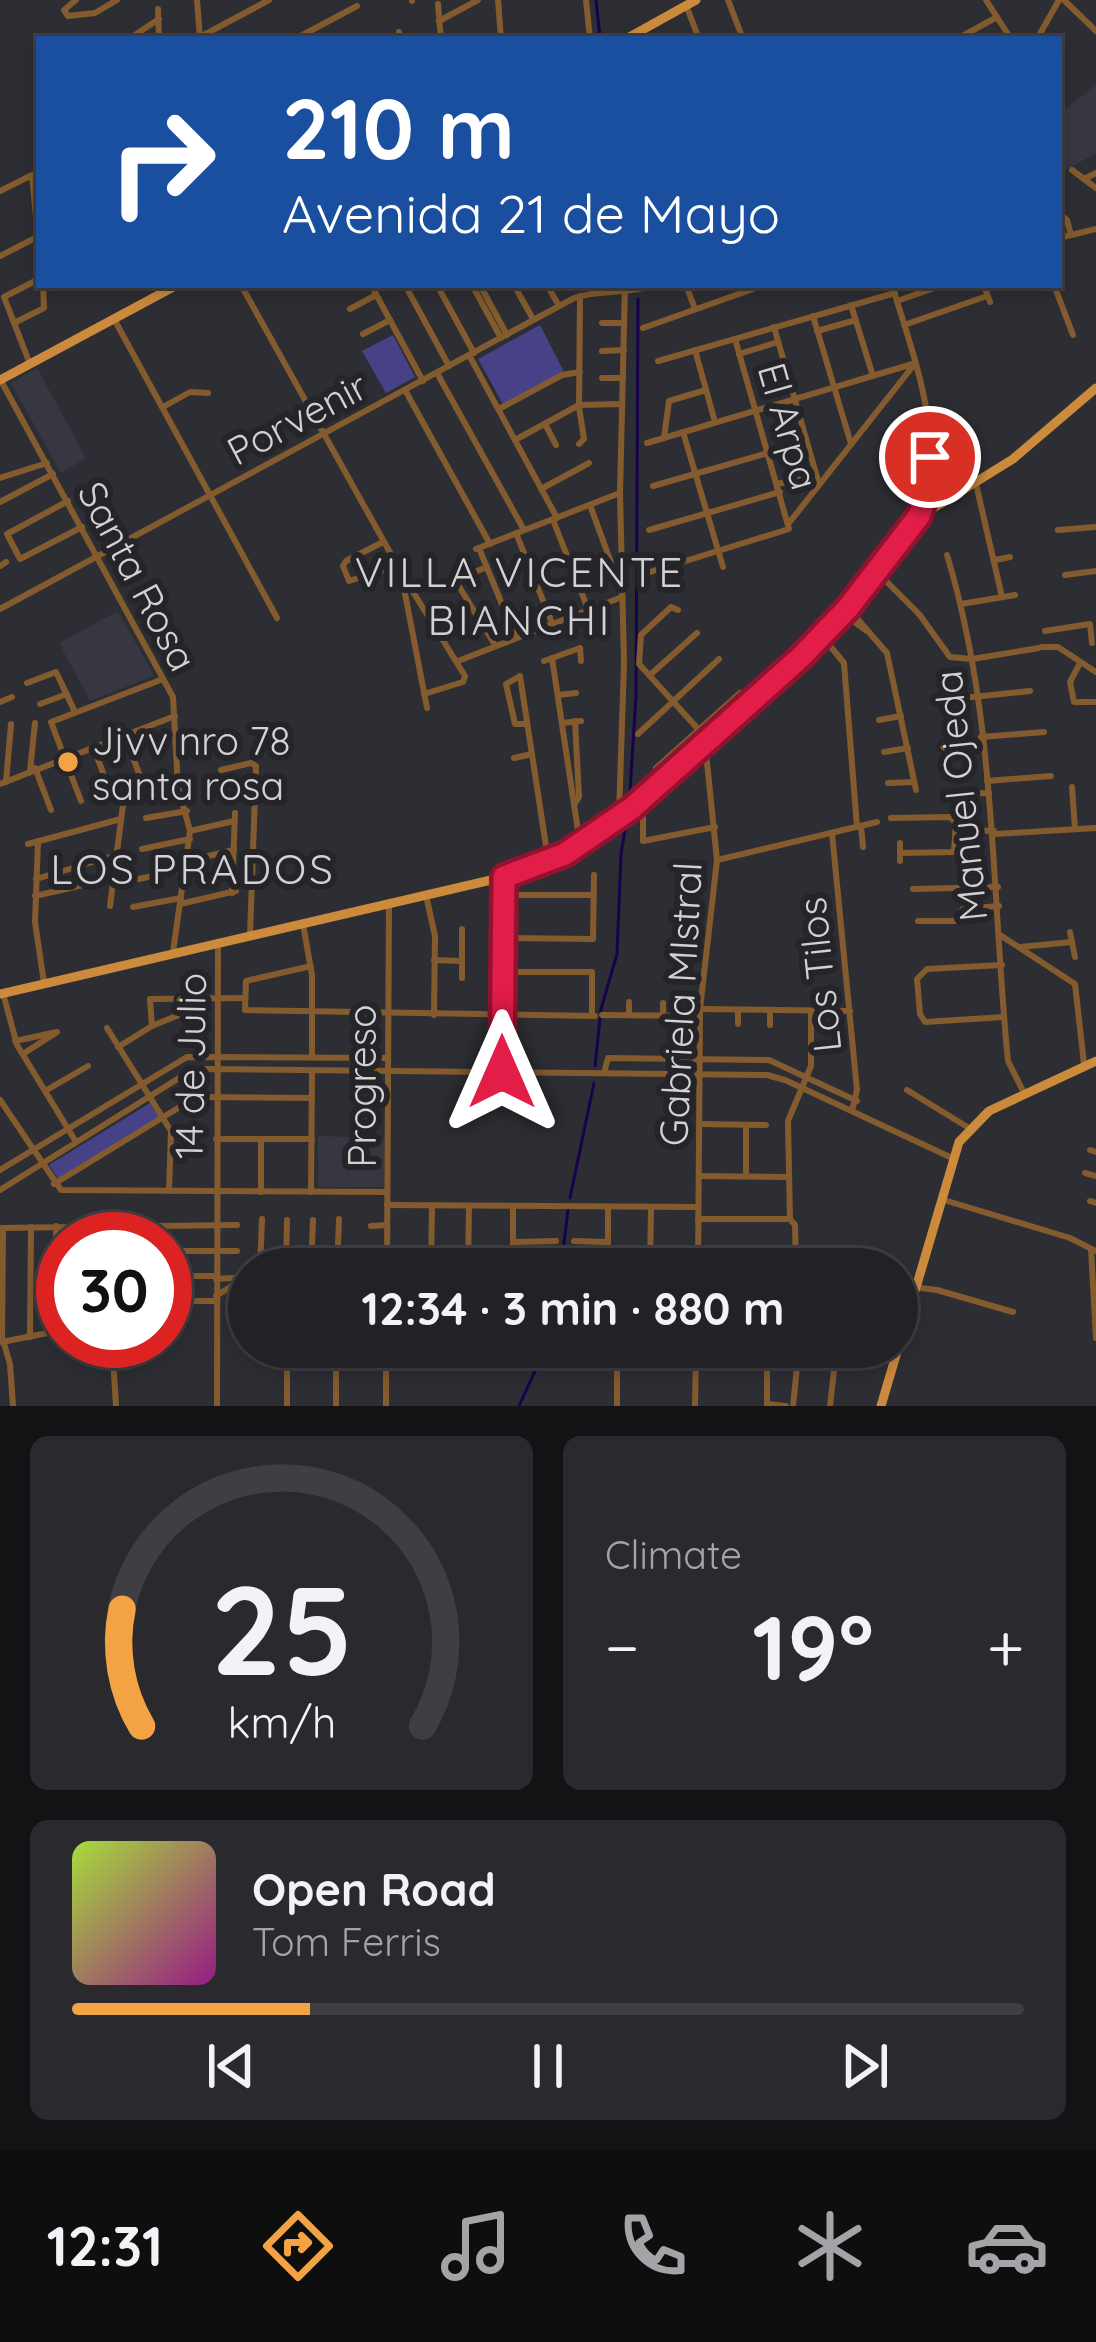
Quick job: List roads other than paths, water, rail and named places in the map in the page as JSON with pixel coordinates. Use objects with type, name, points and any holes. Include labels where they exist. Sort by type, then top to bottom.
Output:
[{"type":"main road","points":[[631,36],[691,3]]},
{"type":"main road","points":[[0,380],[172,288]]},
{"type":"main road","points":[[1,993],[504,877],[549,862],[580,845],[643,800],[822,636],[919,516],[1030,447],[1096,388]]},
{"type":"main road","points":[[918,1276],[952,1158],[969,1128],[989,1111],[1090,1063]]},
{"type":"main road","points":[[880,1406],[891,1368]]},
{"type":"street","points":[[76,0],[64,13],[95,13],[116,0]]},
{"type":"street","points":[[204,36],[269,0]]},
{"type":"street","points":[[439,21],[478,0]]},
{"type":"street","points":[[498,0],[501,36]]},
{"type":"street","points":[[586,0],[590,36]]},
{"type":"street","points":[[728,0],[742,36]]},
{"type":"street","points":[[986,0],[1010,36]]},
{"type":"street","points":[[1038,36],[1062,0],[1096,31]]},
{"type":"street","points":[[198,1],[200,36]]},
{"type":"street","points":[[691,3],[698,36]]},
{"type":"street","points":[[438,4],[441,36]]},
{"type":"street","points":[[301,36],[357,6]]},
{"type":"street","points":[[158,9],[159,36]]},
{"type":"street","points":[[963,36],[998,17]]},
{"type":"street","points":[[132,36],[158,19]]},
{"type":"street","points":[[1072,170],[1096,188]]},
{"type":"street","points":[[1084,179],[1096,173]]},
{"type":"street","points":[[0,191],[32,175],[36,216]]},
{"type":"street","points":[[1062,216],[1071,236]]},
{"type":"street","points":[[1062,238],[1096,230]]},
{"type":"street","points":[[0,241],[2,255],[36,237]]},
{"type":"street","points":[[30,364],[4,297],[36,284]]},
{"type":"street","points":[[14,323],[44,308],[42,288]]},
{"type":"street","points":[[243,288],[383,542],[466,679],[424,694]]},
{"type":"street","points":[[372,288],[423,381]]},
{"type":"street","points":[[407,288],[449,366]]},
{"type":"street","points":[[439,288],[555,519],[588,609]]},
{"type":"street","points":[[478,288],[504,336]]},
{"type":"street","points":[[516,288],[534,320]]},
{"type":"street","points":[[549,288],[559,307]]},
{"type":"street","points":[[580,444],[584,439],[579,405],[583,288]]},
{"type":"street","points":[[687,288],[695,309]]},
{"type":"street","points":[[643,328],[755,288]]},
{"type":"street","points":[[658,362],[851,304],[925,288]]},
{"type":"street","points":[[904,325],[988,299],[985,288]]},
{"type":"street","points":[[1055,288],[1072,335]]},
{"type":"street","points":[[625,289],[620,493],[625,814]]},
{"type":"street","name":"Porvenir","points":[[0,609],[559,307],[584,295],[625,289]]},
{"type":"street","points":[[895,293],[916,363],[930,443],[929,479],[919,516]]},
{"type":"street","points":[[350,308],[376,295]]},
{"type":"street","points":[[851,304],[873,376]]},
{"type":"street","points":[[812,316],[851,444]]},
{"type":"street","points":[[114,319],[277,618]]},
{"type":"street","points":[[363,334],[390,320]]},
{"type":"street","points":[[817,331],[856,320]]},
{"type":"street","points":[[602,323],[624,323]]},
{"type":"street","points":[[774,327],[819,484]]},
{"type":"street","name":"El Arpa","points":[[735,339],[789,526]]},
{"type":"street","points":[[739,354],[778,342]]},
{"type":"street","points":[[602,351],[624,350]]},
{"type":"street","points":[[695,350],[716,423]]},
{"type":"street","points":[[647,443],[916,363]]},
{"type":"street","points":[[650,572],[789,526],[916,363]]},
{"type":"street","points":[[499,409],[562,375],[580,372]]},
{"type":"street","points":[[437,373],[520,532],[552,623]]},
{"type":"street","points":[[602,378],[623,378]]},
{"type":"street","name":"Santa Rosa","points":[[0,380],[172,697],[179,793],[190,835],[173,953]]},
{"type":"street","points":[[405,390],[490,544]]},
{"type":"street","points":[[664,438],[669,400],[706,390]]},
{"type":"street","points":[[163,407],[190,392],[208,393]]},
{"type":"street","points":[[515,440],[579,405],[622,404]]},
{"type":"street","points":[[545,424],[556,445]]},
{"type":"street","points":[[683,432],[723,567]]},
{"type":"street","points":[[653,486],[768,453]]},
{"type":"street","points":[[0,478],[46,463]]},
{"type":"street","points":[[541,489],[589,463]]},
{"type":"street","points":[[649,530],[816,473]]},
{"type":"street","points":[[0,502],[53,474]]},
{"type":"street","points":[[976,483],[1002,597]]},
{"type":"street","points":[[515,636],[478,549],[620,493]]},
{"type":"street","points":[[68,501],[7,534],[20,559],[82,527]]},
{"type":"street","points":[[590,505],[614,568],[622,577]]},
{"type":"street","points":[[1058,530],[1096,527]]},
{"type":"street","points":[[383,542],[346,561],[343,566],[349,581],[399,570]]},
{"type":"street","name":"Manuel Ojeda","points":[[947,555],[972,659],[995,832],[1000,935],[1075,984],[1090,1063]]},
{"type":"street","points":[[995,560],[1010,557]]},
{"type":"street","points":[[442,585],[487,567]]},
{"type":"street","points":[[399,570],[427,709]]},
{"type":"street","points":[[1065,575],[1096,571]]},
{"type":"street","points":[[877,572],[955,659],[1058,647],[1096,672]]},
{"type":"street","points":[[455,580],[495,645]]},
{"type":"street","points":[[962,604],[1015,595]]},
{"type":"street","points":[[456,662],[622,597]]},
{"type":"street","points":[[409,611],[416,604],[422,606]]},
{"type":"street","points":[[678,610],[672,606],[641,634],[639,664],[707,742]]},
{"type":"street","points":[[846,610],[871,632],[890,662],[915,786],[888,783]]},
{"type":"street","points":[[1045,631],[1090,624],[1092,644]]},
{"type":"street","points":[[1058,647],[1066,628]]},
{"type":"street","points":[[650,675],[697,633]]},
{"type":"street","points":[[822,636],[844,663],[863,847]]},
{"type":"street","points":[[580,845],[558,695],[548,659],[580,648],[581,661]]},
{"type":"street","points":[[638,734],[719,659]]},
{"type":"street","points":[[1080,663],[1070,682],[1074,702],[1094,702]]},
{"type":"street","points":[[27,683],[56,672],[75,713]]},
{"type":"street","points":[[527,724],[515,724],[506,684],[520,676],[549,862]]},
{"type":"street","points":[[81,801],[51,722],[163,679]]},
{"type":"street","points":[[934,701],[1030,691]]},
{"type":"street","points":[[558,695],[576,693]]},
{"type":"street","points":[[656,768],[740,693]]},
{"type":"street","points":[[40,704],[67,694]]},
{"type":"street","points":[[0,702],[12,697]]},
{"type":"street","points":[[3,783],[175,716]]},
{"type":"street","points":[[879,720],[902,716]]},
{"type":"street","points":[[562,723],[578,721],[579,797],[574,805]]},
{"type":"street","points":[[35,723],[32,769],[51,810]]},
{"type":"street","points":[[3,783],[11,724]]},
{"type":"street","points":[[942,748],[1044,732]]},
{"type":"street","points":[[124,734],[143,784]]},
{"type":"street","name":"Gabriela MIstral","points":[[698,1248],[700,1012],[717,860],[707,742]]},
{"type":"street","points":[[93,746],[111,794]]},
{"type":"street","points":[[884,752],[908,748]]},
{"type":"street","points":[[514,758],[532,754]]},
{"type":"street","points":[[221,770],[256,766],[250,935]]},
{"type":"street","points":[[987,781],[1051,776]]},
{"type":"street","points":[[1072,787],[1075,830]]},
{"type":"street","points":[[950,794],[989,794]]},
{"type":"street","points":[[643,800],[640,837],[644,842],[715,827]]},
{"type":"street","points":[[110,906],[123,805]]},
{"type":"street","points":[[146,818],[187,811]]},
{"type":"street","points":[[134,907],[234,892],[235,817],[142,849]]},
{"type":"street","points":[[891,818],[950,817],[956,821],[958,861]]},
{"type":"street","points":[[28,844],[121,819]]},
{"type":"street","name":"Los Tilos","points":[[717,860],[877,822]]},
{"type":"street","points":[[957,830],[1096,828]]},
{"type":"street","name":"Los Tilos","points":[[832,833],[850,1011],[856,1101],[852,1111]]},
{"type":"street","points":[[38,842],[34,922],[44,983]]},
{"type":"street","points":[[900,843],[900,857],[955,850]]},
{"type":"street","points":[[139,879],[234,850]]},
{"type":"street","points":[[36,879],[116,855]]},
{"type":"street","points":[[503,938],[593,938],[594,875]]},
{"type":"street","points":[[502,1072],[504,877]]},
{"type":"street","points":[[35,896],[113,878]]},
{"type":"street","points":[[913,889],[998,887]]},
{"type":"street","points":[[426,895],[434,933],[434,1015]]},
{"type":"street","points":[[503,895],[594,895]]},
{"type":"street","name":"Progreso","points":[[387,1248],[388,903]]},
{"type":"street","points":[[918,921],[955,922],[964,909],[999,906]]},
{"type":"street","points":[[303,924],[311,967],[310,1192]]},
{"type":"street","points":[[462,929],[462,979]]},
{"type":"street","points":[[1070,932],[1075,957]]},
{"type":"street","points":[[1000,935],[1008,1061],[1024,1094]]},
{"type":"street","name":"14 de Julio","points":[[217,1406],[218,942]]},
{"type":"street","points":[[1020,947],[1072,942]]},
{"type":"street","points":[[434,960],[462,961]]},
{"type":"street","points":[[1001,965],[927,969],[917,979],[925,1022],[1004,1018]]},
{"type":"street","points":[[311,967],[246,981],[245,1011],[663,1016],[738,1010],[850,1011]]},
{"type":"street","points":[[503,972],[592,972],[596,1015]]},
{"type":"street","points":[[1,993],[15,1040],[76,1142]]},
{"type":"street","points":[[152,1026],[150,999],[244,998]]},
{"type":"street","points":[[118,1046],[181,1014],[183,999]]},
{"type":"street","points":[[629,1003],[629,1016]]},
{"type":"street","points":[[663,1003],[663,1016]]},
{"type":"street","points":[[738,1010],[738,1024]]},
{"type":"street","points":[[770,1010],[770,1025]]},
{"type":"street","points":[[796,1248],[795,1226],[790,1220],[789,1119],[812,1062],[811,1011]]},
{"type":"street","points":[[107,1028],[171,1131],[169,1191]]},
{"type":"street","points":[[15,1040],[57,1032],[23,1054]]},
{"type":"street","points":[[0,1171],[185,1057],[388,1058]]},
{"type":"street","points":[[604,1073],[608,1058],[769,1060],[856,1101]]},
{"type":"street","points":[[45,1091],[88,1066]]},
{"type":"street","points":[[0,1190],[187,1072],[217,1068],[772,1076],[952,1158]]},
{"type":"street","points":[[907,1090],[969,1128]]},
{"type":"street","points":[[57,1187],[196,1097],[312,1098]]},
{"type":"street","points":[[0,1100],[57,1187]]},
{"type":"street","points":[[0,1120],[9,1114]]},
{"type":"street","points":[[700,1124],[766,1125]]},
{"type":"street","points":[[746,1125],[746,1177]]},
{"type":"street","points":[[216,1139],[311,1139]]},
{"type":"street","points":[[261,1139],[261,1192]]},
{"type":"street","points":[[1085,1173],[1096,1176]]},
{"type":"street","points":[[699,1176],[788,1177]]},
{"type":"street","points":[[57,1187],[387,1192]]},
{"type":"street","points":[[940,1199],[1070,1238],[1094,1250],[1096,1338]]},
{"type":"street","points":[[387,1205],[698,1208]]},
{"type":"street","points":[[431,1248],[432,1205]]},
{"type":"street","points":[[468,1248],[469,1205]]},
{"type":"street","points":[[512,1206],[513,1248]]},
{"type":"street","points":[[608,1207],[608,1248]]},
{"type":"street","points":[[650,1248],[651,1207]]},
{"type":"street","points":[[261,1248],[262,1219]]},
{"type":"street","points":[[698,1219],[790,1220]]},
{"type":"street","points":[[286,1248],[287,1220]]},
{"type":"street","points":[[312,1248],[314,1220]]},
{"type":"street","points":[[338,1248],[339,1220]]},
{"type":"street","points":[[192,1225],[237,1226]]},
{"type":"street","points":[[371,1226],[387,1225]]},
{"type":"street","points":[[30,1336],[31,1227]]},
{"type":"street","points":[[14,1406],[10,1364],[2,1342],[2,1228],[36,1227]]},
{"type":"street","points":[[513,1242],[556,1241]]},
{"type":"street","points":[[574,1241],[608,1242]]},
{"type":"street","points":[[192,1251],[228,1251]]},
{"type":"street","points":[[192,1277],[228,1277]]},
{"type":"street","points":[[918,1288],[1013,1312]]},
{"type":"street","points":[[192,1300],[216,1299],[228,1291]]},
{"type":"street","points":[[2,1342],[36,1335]]},
{"type":"street","points":[[114,1368],[116,1406]]},
{"type":"street","points":[[287,1368],[287,1406]]},
{"type":"street","points":[[336,1368],[336,1406]]},
{"type":"street","points":[[386,1368],[386,1406]]},
{"type":"street","points":[[616,1406],[617,1368]]},
{"type":"street","points":[[695,1406],[696,1368]]},
{"type":"street","points":[[767,1368],[767,1405],[790,1406],[796,1368]]},
{"type":"street","points":[[830,1406],[834,1368]]},
{"type":"waterway","points":[[596,0],[600,36]]},
{"type":"waterway","points":[[629,807],[636,696],[638,299]]},
{"type":"waterway","points":[[595,1066],[601,1009],[617,954],[627,817]]},
{"type":"waterway","points":[[570,1198],[594,1083]]},
{"type":"waterway","points":[[563,1248],[568,1209]]},
{"type":"waterway","points":[[519,1406],[536,1368]]},
{"type":"place","name":"Jjvv nro 78 santa rosa","points":[[68,762]]},
{"type":"district","name":"VILLA VICENTE BIANCHI","points":[[520,595]]},
{"type":"district","name":"LOS PRADOS","points":[[193,868]]}]
